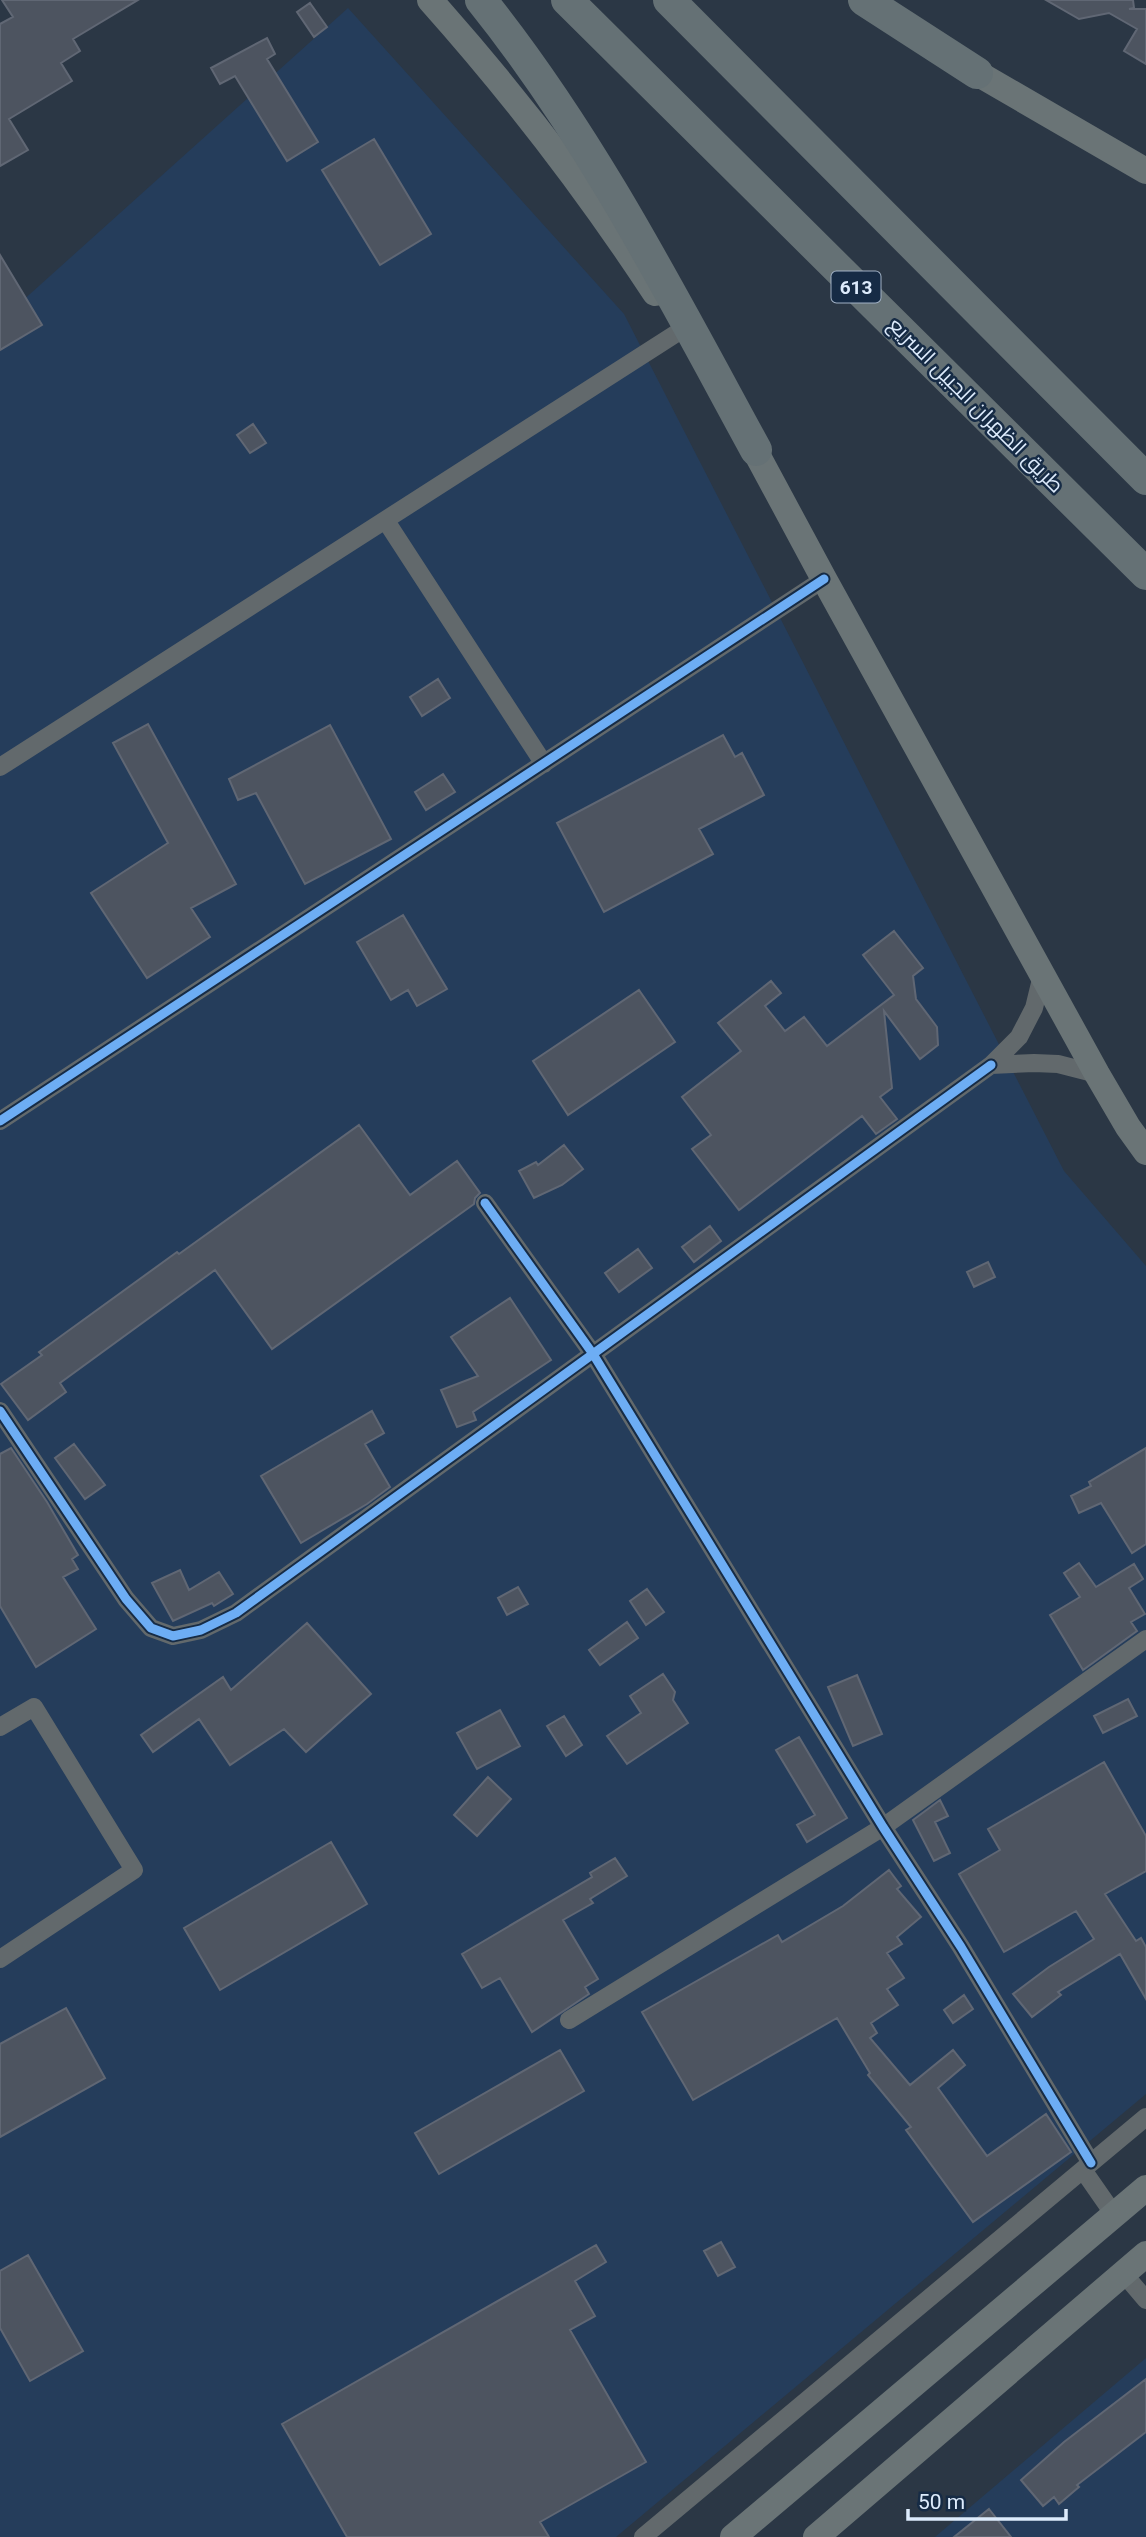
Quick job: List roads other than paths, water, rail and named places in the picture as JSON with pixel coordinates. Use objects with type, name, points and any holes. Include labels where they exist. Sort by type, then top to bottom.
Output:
[{"type":"highway","points":[[481,0],[524,54],[632,224],[757,450]]},
{"type":"highway","name":"طريق الظهران الجبيل السريع","points":[[567,0],[1146,573]]},
{"type":"highway","points":[[669,0],[1146,479]]},
{"type":"highway","points":[[864,0],[977,73]]},
{"type":"main road","points":[[430,0],[545,136],[610,224],[757,450],[824,579],[1042,975],[1128,1127],[1146,1152]]},
{"type":"main road","points":[[881,0],[977,73],[1146,171]]},
{"type":"main road","points":[[733,2537],[1146,2188]]},
{"type":"main road","points":[[816,2537],[1146,2254]]},
{"type":"street","points":[[0,767],[680,331]]},
{"type":"street","points":[[386,521],[544,764]]},
{"type":"street","points":[[0,1121],[824,579]]},
{"type":"street","points":[[0,1411],[126,1599],[151,1628],[173,1636],[201,1630],[236,1613],[991,1065],[1019,1038],[1034,1009],[1042,975]]},
{"type":"street","points":[[991,1065],[1058,1064],[1097,1074]]},
{"type":"street","points":[[485,1203],[593,1354],[883,1827],[961,1947],[1115,2216]]},
{"type":"street","points":[[569,2020],[883,1827],[1146,1639]]},
{"type":"street","points":[[0,1727],[34,1707],[134,1870],[0,1959]]},
{"type":"street","points":[[643,2537],[1146,2117]]},
{"type":"street","points":[[1124,2274],[1146,2300]]}]
